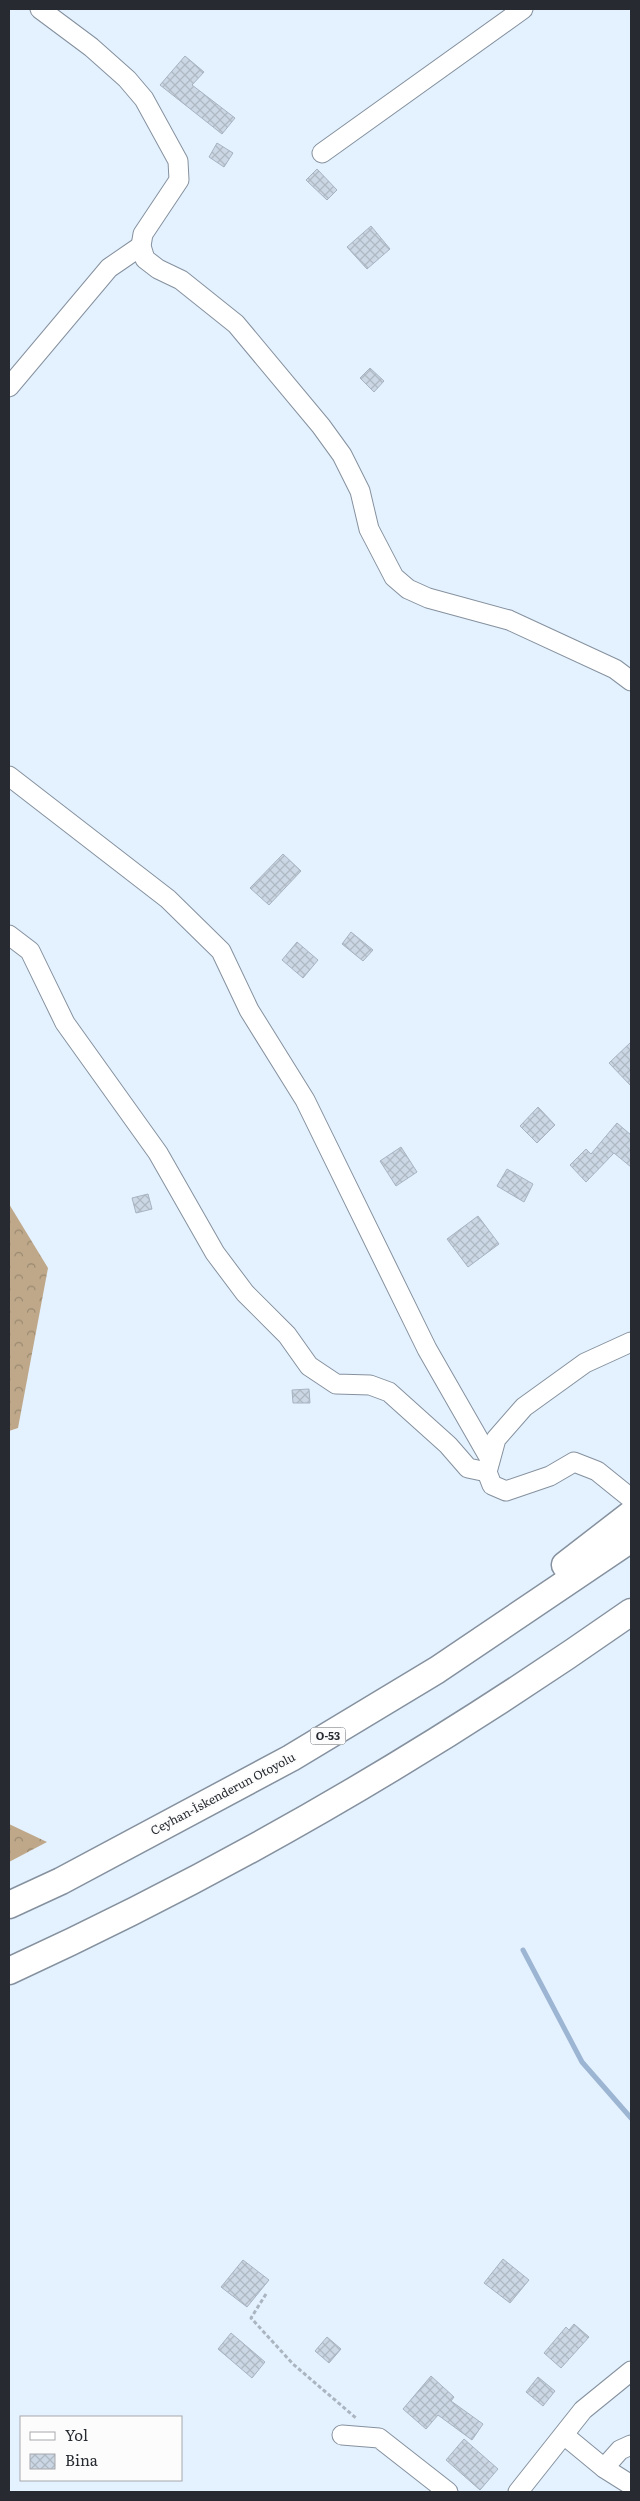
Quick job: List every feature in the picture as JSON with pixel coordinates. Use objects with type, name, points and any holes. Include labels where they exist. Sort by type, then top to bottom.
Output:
[{"type":"highway","points":[[291,1758],[434,1662],[629,1505]]},
{"type":"highway","name":"Ceyhan-İskenderun Otoyolu","points":[[9,1905],[61,1881],[291,1758],[436,1670],[631,1539]]},
{"type":"highway","points":[[9,1971],[88,1935],[321,1810],[468,1721],[631,1612]]},
{"type":"street","points":[[40,9],[127,78],[144,99],[178,161],[179,180],[143,234],[141,246],[145,259],[181,280],[236,324],[320,426],[342,455],[351,473],[360,492],[369,529],[394,577],[408,589],[428,598],[509,620],[615,668],[631,682]]},
{"type":"street","points":[[322,153],[523,9]]},
{"type":"street","points":[[9,387],[109,268],[141,246]]},
{"type":"street","points":[[9,776],[168,899],[221,951],[249,1010],[305,1100],[427,1349],[488,1465],[492,1485],[506,1491],[550,1476],[574,1462],[597,1471],[629,1505]]},
{"type":"street","points":[[9,935],[30,951],[65,1024],[158,1152],[215,1253],[245,1293],[287,1335],[309,1366],[336,1384],[370,1385],[389,1392],[448,1445],[468,1468],[488,1465]]},
{"type":"street","points":[[488,1465],[496,1439],[524,1407],[585,1363],[631,1342]]},
{"type":"street","points":[[518,2492],[583,2410],[631,2371]]},
{"type":"street","points":[[342,2435],[379,2438],[448,2492]]},
{"type":"street","points":[[564,2435],[604,2468],[631,2485]]},
{"type":"street","points":[[604,2468],[620,2450],[631,2445]]},
{"type":"path","points":[[266,2294],[251,2318],[293,2364],[379,2438]]},
{"type":"green space","points":[[9,1204],[48,1268],[18,1428],[9,1431]]},
{"type":"green space","points":[[9,1824],[47,1842],[9,1862]]},
{"type":"building","points":[[185,56],[204,72],[192,85],[235,118],[222,134],[160,85]]},
{"type":"building","points":[[217,143],[233,153],[224,167],[209,157]]},
{"type":"building","points":[[317,169],[337,190],[327,200],[306,180]]},
{"type":"building","points":[[371,226],[390,249],[367,269],[347,247]]},
{"type":"building","points":[[370,368],[384,381],[374,392],[360,378]]},
{"type":"building","points":[[283,854],[301,871],[269,905],[250,888]]},
{"type":"building","points":[[351,932],[373,950],[363,961],[342,944]]},
{"type":"building","points":[[297,942],[318,960],[303,978],[282,960]]},
{"type":"building","points":[[631,1042],[631,1086],[609,1063]]},
{"type":"building","points":[[538,1107],[555,1125],[537,1143],[520,1126]]},
{"type":"building","points":[[617,1123],[631,1135],[631,1167],[614,1153],[586,1182],[570,1165],[586,1149],[591,1154]]},
{"type":"building","points":[[401,1147],[417,1172],[396,1186],[380,1161]]},
{"type":"building","points":[[507,1169],[533,1184],[524,1202],[497,1186]]},
{"type":"building","points":[[148,1194],[152,1209],[136,1213],[132,1198]]},
{"type":"building","points":[[478,1216],[499,1244],[468,1267],[447,1239]]},
{"type":"building","points":[[309,1389],[310,1403],[293,1403],[292,1390]]},
{"type":"building","points":[[503,2259],[529,2280],[510,2303],[484,2283]]},
{"type":"building","points":[[243,2260],[269,2280],[247,2307],[221,2287]]},
{"type":"building","points":[[574,2324],[589,2337],[561,2368],[544,2353],[566,2327],[569,2330]]},
{"type":"building","points":[[231,2333],[265,2362],[252,2378],[218,2349]]},
{"type":"building","points":[[327,2337],[341,2349],[329,2363],[315,2351]]},
{"type":"building","points":[[431,2376],[454,2397],[451,2401],[483,2424],[472,2440],[438,2415],[426,2429],[403,2409]]},
{"type":"building","points":[[538,2377],[555,2391],[543,2406],[526,2392]]},
{"type":"building","points":[[464,2439],[498,2469],[480,2490],[446,2460]]},
{"type":"waterway","points":[[523,1950],[582,2062],[631,2118]]}]
